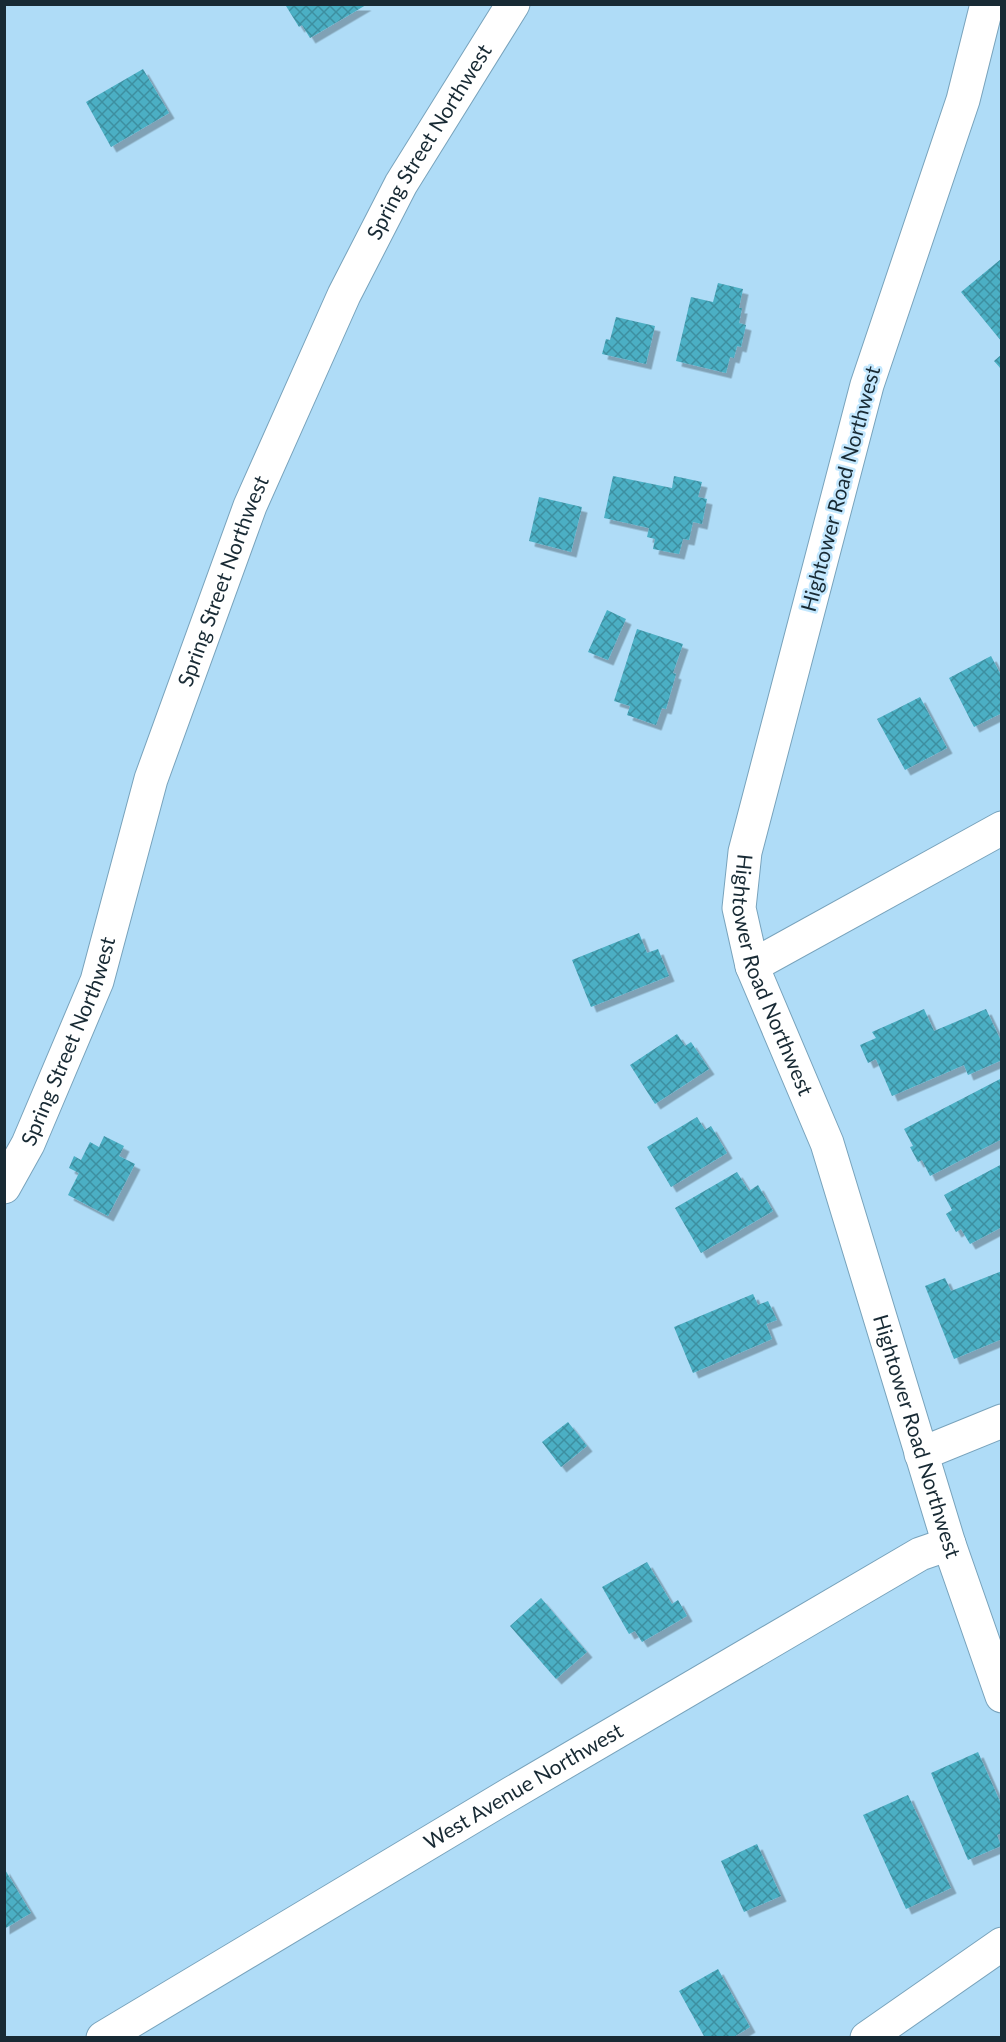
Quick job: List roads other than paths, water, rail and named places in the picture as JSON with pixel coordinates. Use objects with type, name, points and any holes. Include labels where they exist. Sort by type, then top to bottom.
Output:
[{"type":"street","name":"Spring Street Northwest","points":[[4,1187],[13,1155],[97,981],[151,779],[250,506],[344,296],[401,184],[513,4]]},
{"type":"street","name":"Hightower Road Northwest","points":[[987,4],[963,100],[867,386],[745,852],[739,908],[752,966],[827,1143],[949,1544],[1002,1695]]},
{"type":"street","points":[[752,966],[1002,828]]},
{"type":"street","points":[[921,1454],[1002,1422]]},
{"type":"street","name":"West Avenue Northwest","points":[[103,2037],[512,1793],[920,1554],[949,1544]]},
{"type":"street","points":[[867,2037],[1002,1944]]}]
